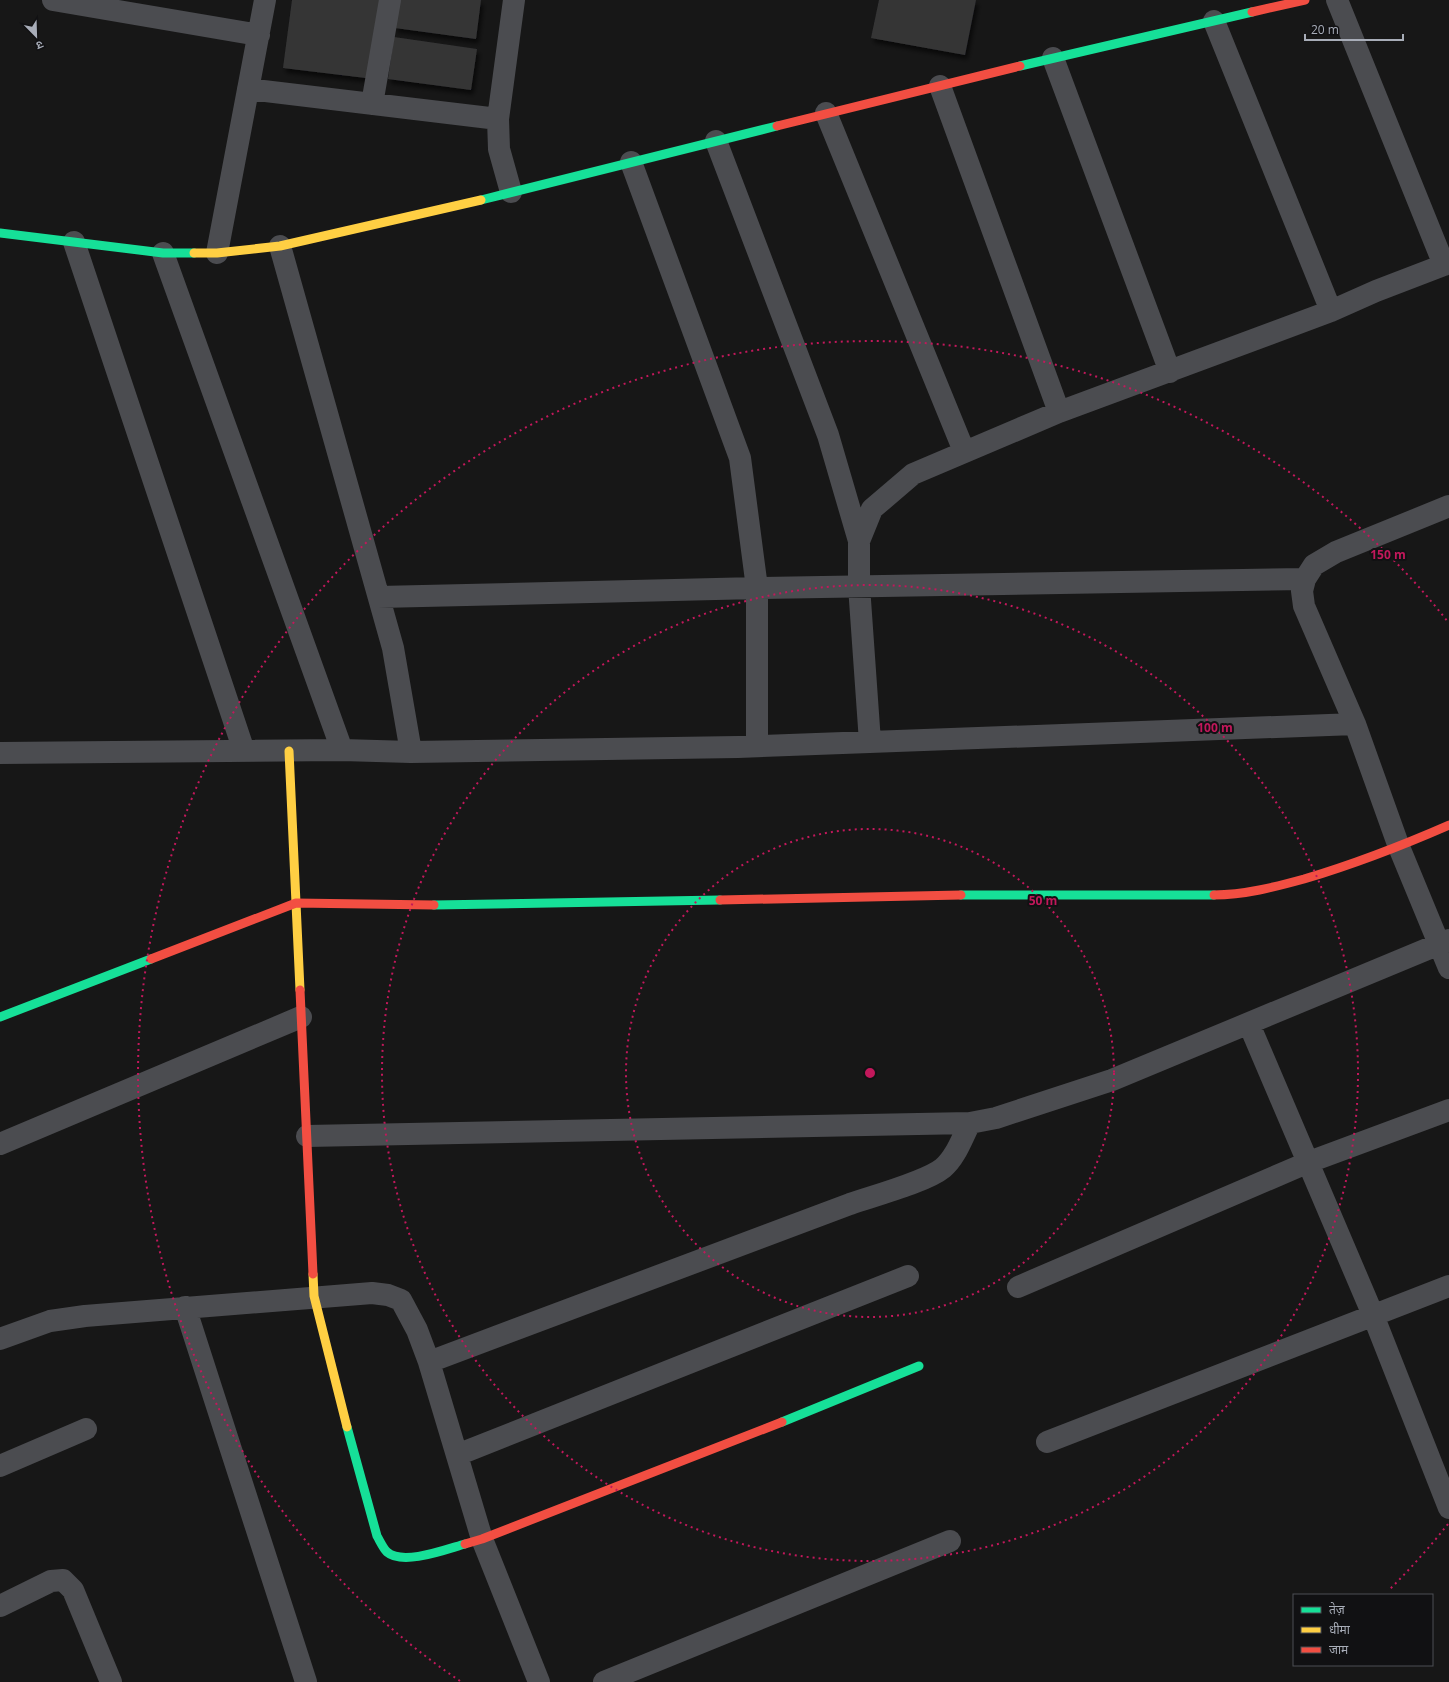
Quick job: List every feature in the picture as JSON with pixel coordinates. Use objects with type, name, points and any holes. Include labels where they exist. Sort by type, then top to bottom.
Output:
[{"type":"street","points":[[53,0],[259,35]]},
{"type":"street","points":[[217,253],[265,0]]},
{"type":"street","points":[[372,104],[390,0]]},
{"type":"street","points":[[511,192],[499,149],[498,119],[514,0]]},
{"type":"street","points":[[0,233],[163,252],[217,253],[280,246],[439,210],[1053,58],[1305,0]]},
{"type":"street","points":[[859,541],[872,509],[913,474],[964,451],[1059,412],[1170,372],[1330,311],[1447,264],[1337,0]]},
{"type":"street","points":[[1214,21],[1330,311]]},
{"type":"street","points":[[1053,58],[1170,372]]},
{"type":"street","points":[[940,86],[1059,412]]},
{"type":"street","points":[[248,89],[498,119]]},
{"type":"street","points":[[826,113],[964,451]]},
{"type":"street","points":[[716,141],[828,435],[859,541],[859,586],[870,742]]},
{"type":"street","points":[[631,162],[740,458],[757,588],[757,746]]},
{"type":"street","points":[[74,242],[244,751]]},
{"type":"street","points":[[280,246],[393,648],[411,752]]},
{"type":"street","points":[[163,252],[342,750]]},
{"type":"street","points":[[1449,506],[1336,552],[1314,565],[1305,579],[1302,591],[1304,606],[1354,724],[1399,847],[1444,942],[1449,968]]},
{"type":"street","points":[[379,597],[859,586],[1305,579]]},
{"type":"street","points":[[0,753],[342,750],[411,752],[757,746],[1354,724]]},
{"type":"street","points":[[289,751],[300,1017],[314,1296],[341,1407],[377,1536],[387,1552],[398,1557],[420,1556],[482,1538],[734,1442],[919,1366]]},
{"type":"street","points":[[0,1018],[296,903],[450,906],[967,895],[1229,895],[1278,886],[1330,871],[1399,847],[1449,825]]},
{"type":"street","points":[[306,1136],[970,1123],[1011,1113],[1112,1080],[1444,942]]},
{"type":"street","points":[[0,1144],[300,1017]]},
{"type":"street","points":[[1249,1024],[1373,1315],[1449,1508]]},
{"type":"street","points":[[1018,1287],[1309,1162],[1449,1110]]},
{"type":"street","points":[[429,1362],[843,1207],[915,1182],[942,1169],[954,1156],[970,1123]]},
{"type":"street","points":[[457,1455],[908,1276]]},
{"type":"street","points":[[1047,1442],[1449,1286]]},
{"type":"street","points":[[0,1339],[50,1321],[185,1307],[314,1296],[372,1293],[388,1295],[401,1300],[417,1330],[429,1362],[482,1538],[539,1682]]},
{"type":"street","points":[[185,1307],[306,1682]]},
{"type":"street","points":[[0,1466],[86,1429]]},
{"type":"street","points":[[604,1682],[950,1541]]},
{"type":"street","points":[[0,1606],[51,1581],[63,1580],[73,1590],[111,1682]]},
{"type":"building","points":[[292,0],[384,0],[374,79],[283,68]]},
{"type":"building","points":[[399,0],[481,0],[476,39],[395,28]]},
{"type":"building","points":[[879,0],[976,0],[965,55],[871,38]]},
{"type":"building","points":[[394,37],[477,49],[471,90],[388,79]]},
{"type":"traffic: fast","points":[[1020,66],[1252,12]]},
{"type":"traffic: fast","points":[[481,200],[777,126]]},
{"type":"traffic: fast","points":[[0,233],[163,253],[194,253]]},
{"type":"traffic: fast","points":[[961,895],[1214,895]]},
{"type":"traffic: fast","points":[[434,905],[720,900]]},
{"type":"traffic: fast","points":[[0,1017],[151,959]]},
{"type":"traffic: fast","points":[[782,1422],[919,1366]]},
{"type":"traffic: fast","points":[[347,1427],[377,1536],[387,1552],[394,1556],[414,1557],[465,1544]]},
{"type":"traffic: slow","points":[[194,253],[217,253],[280,246],[481,200]]},
{"type":"traffic: slow","points":[[289,751],[300,990]]},
{"type":"traffic: slow","points":[[313,1274],[314,1296],[347,1427]]},
{"type":"traffic: jam","points":[[1252,12],[1305,0]]},
{"type":"traffic: jam","points":[[777,126],[1020,66]]},
{"type":"traffic: jam","points":[[1214,895],[1225,895],[1271,888],[1304,879],[1377,854],[1449,825]]},
{"type":"traffic: jam","points":[[720,900],[961,895]]},
{"type":"traffic: jam","points":[[151,959],[296,903],[434,905]]},
{"type":"traffic: jam","points":[[300,990],[313,1274]]},
{"type":"traffic: jam","points":[[465,1544],[482,1539],[782,1422]]}]
